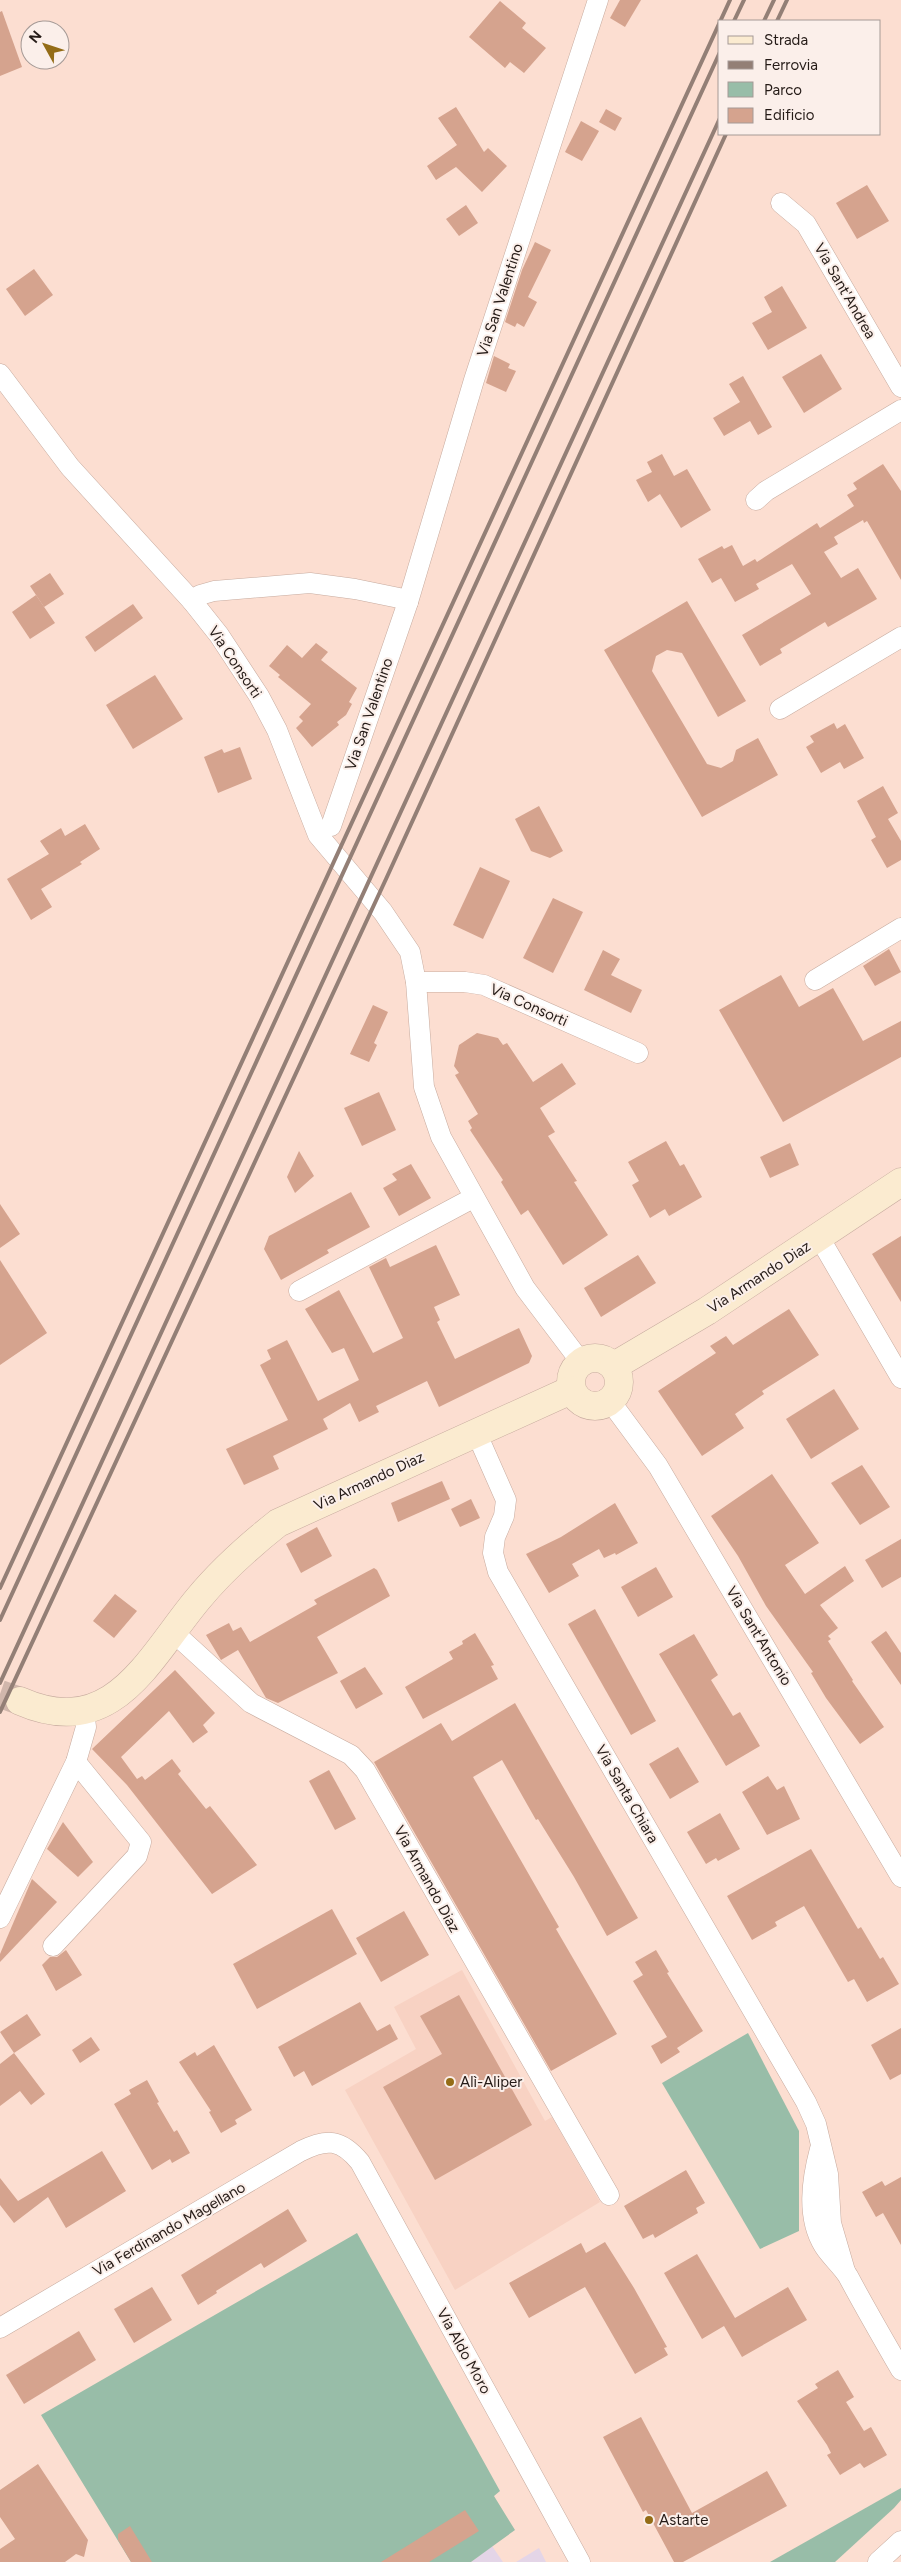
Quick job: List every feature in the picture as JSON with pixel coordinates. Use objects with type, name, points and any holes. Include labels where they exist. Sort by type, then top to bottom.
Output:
[{"type":"street","name":"Via San Valentino","points":[[331,826],[408,602],[474,380],[598,0]]},
{"type":"street","name":"Via Sant'Andrea","points":[[781,203],[806,224],[901,387]]},
{"type":"street","name":"Via Consorti","points":[[0,374],[70,467],[192,601],[219,636],[264,705],[291,760],[304,803],[318,835],[383,912],[410,952],[416,982],[421,1058],[430,1108],[441,1137],[525,1288],[561,1333],[580,1362]]},
{"type":"street","points":[[756,500],[766,491],[901,410]]},
{"type":"street","points":[[192,601],[200,595],[214,591],[310,584],[355,589],[399,598],[408,602]]},
{"type":"street","points":[[780,709],[901,637]]},
{"type":"street","points":[[815,980],[901,928]]},
{"type":"street","name":"Via Consorti","points":[[416,982],[465,982],[484,985],[638,1053]]},
{"type":"street","name":"Via Armando Diaz","points":[[614,1366],[707,1311],[901,1182]]},
{"type":"street","points":[[299,1291],[474,1198]]},
{"type":"street","points":[[819,1237],[901,1378]]},
{"type":"street","points":[[590,1358],[600,1358],[614,1366],[619,1380],[617,1392],[610,1401],[599,1406],[587,1406],[577,1400],[571,1390],[570,1380],[580,1362],[590,1358]]},
{"type":"street","name":"Via Armando Diaz","points":[[20,1700],[41,1708],[61,1712],[84,1711],[98,1707],[120,1694],[200,1597],[244,1551],[278,1523],[571,1390]]},
{"type":"street","name":"Via Sant'Antonio","points":[[610,1401],[658,1466],[901,1877]]},
{"type":"street","name":"Via Santa Chiara","points":[[476,1432],[506,1500],[504,1516],[495,1537],[493,1553],[498,1572],[806,2102],[816,2124],[820,2149],[813,2176],[812,2202],[816,2226],[824,2246],[845,2271],[901,2370]]},
{"type":"street","name":"Via Armando Diaz","points":[[172,1631],[251,1704],[344,1751],[358,1761],[365,1770],[609,2196]]},
{"type":"street","points":[[0,1918],[76,1762],[86,1727],[84,1711]]},
{"type":"street","points":[[53,1946],[138,1856],[141,1842],[76,1762]]},
{"type":"street","name":"Via Ferdinando Magellano","points":[[0,2328],[301,2151],[324,2142],[341,2145]]},
{"type":"street","name":"Via Aldo Moro","points":[[341,2145],[352,2152],[360,2162],[580,2562]]},
{"type":"street","points":[[878,2562],[901,2542]]},
{"type":"shaded area","points":[[462,1970],[545,2121],[552,2117],[600,2202],[455,2290],[345,2090],[416,2049],[394,2007]]},
{"type":"shaded area","points":[[492,2546],[503,2562],[471,2562]]},
{"type":"shaded area","points":[[539,2548],[546,2562],[516,2562]]},
{"type":"green space","points":[[748,2033],[799,2131],[799,2231],[760,2249],[662,2083]]},
{"type":"green space","points":[[357,2233],[500,2491],[494,2496],[515,2530],[471,2562],[131,2562],[41,2415]]},
{"type":"green space","points":[[901,2488],[901,2500],[894,2508],[835,2562],[770,2562]]},
{"type":"building","points":[[620,0],[641,0],[625,27],[610,18]]},
{"type":"building","points":[[500,1],[526,23],[522,28],[546,48],[524,73],[510,62],[505,68],[469,37]]},
{"type":"building","points":[[2,11],[20,61],[20,68],[0,76],[0,12]]},
{"type":"building","points":[[456,107],[484,152],[488,148],[507,166],[482,192],[456,167],[436,180],[427,166],[457,145],[438,118]]},
{"type":"building","points":[[606,109],[622,118],[615,131],[599,122]]},
{"type":"building","points":[[581,121],[599,131],[582,161],[565,152]]},
{"type":"building","points":[[867,185],[889,221],[857,239],[836,203]]},
{"type":"building","points":[[466,205],[478,223],[459,236],[446,219]]},
{"type":"building","points":[[535,242],[551,250],[528,297],[537,302],[524,327],[517,323],[515,327],[505,322],[522,270]]},
{"type":"building","points":[[34,269],[53,295],[25,316],[6,289]]},
{"type":"building","points":[[782,286],[807,328],[768,350],[752,323],[772,312],[764,297]]},
{"type":"building","points":[[821,354],[842,389],[804,413],[782,377]]},
{"type":"building","points":[[494,356],[510,364],[508,368],[516,371],[506,392],[486,383]]},
{"type":"building","points":[[743,376],[772,427],[758,435],[750,421],[724,436],[713,418],[740,402],[729,384]]},
{"type":"building","points":[[662,454],[674,476],[687,469],[711,510],[681,528],[660,494],[648,502],[636,480],[652,472],[647,462]]},
{"type":"building","points":[[883,464],[901,491],[901,580],[867,521],[864,523],[863,520],[834,537],[838,544],[824,552],[841,578],[858,568],[877,599],[828,627],[825,622],[780,649],[782,653],[760,666],[742,635],[811,594],[792,564],[756,584],[759,589],[735,602],[721,578],[712,583],[698,559],[722,546],[724,549],[732,545],[743,566],[755,559],[757,562],[817,523],[820,528],[854,506],[847,495],[857,489],[853,483]]},
{"type":"building","points":[[50,573],[64,594],[44,607],[30,586]]},
{"type":"building","points":[[36,595],[55,623],[30,639],[12,612]]},
{"type":"building","points":[[687,601],[746,701],[718,717],[682,653],[667,650],[656,656],[652,671],[707,764],[721,768],[733,761],[736,750],[758,738],[778,775],[702,817],[604,650]]},
{"type":"building","points":[[133,604],[143,618],[95,652],[85,637]]},
{"type":"building","points":[[316,643],[328,652],[321,660],[357,688],[349,702],[352,704],[346,715],[337,722],[339,725],[312,747],[296,728],[303,721],[299,717],[311,704],[278,677],[280,675],[269,666],[287,645],[302,658]]},
{"type":"building","points":[[155,675],[183,719],[133,749],[106,705]]},
{"type":"building","points":[[834,723],[837,729],[845,724],[864,758],[844,769],[840,762],[821,773],[806,747],[814,742],[810,736]]},
{"type":"building","points":[[240,747],[252,779],[218,793],[204,757],[222,749],[224,753]]},
{"type":"building","points":[[883,786],[898,813],[888,819],[901,841],[901,860],[887,868],[871,840],[876,837],[857,801]]},
{"type":"building","points":[[539,806],[563,851],[550,858],[531,851],[515,819]]},
{"type":"building","points":[[85,824],[100,849],[80,862],[82,864],[41,889],[52,907],[31,920],[7,879],[49,854],[40,841],[61,828],[65,836]]},
{"type":"building","points":[[480,867],[510,881],[483,939],[453,925]]},
{"type":"building","points":[[553,898],[583,912],[553,973],[523,958]]},
{"type":"building","points":[[889,949],[901,972],[875,986],[863,966]]},
{"type":"building","points":[[603,950],[620,959],[611,975],[642,990],[631,1013],[584,990]]},
{"type":"building","points":[[781,975],[799,1007],[833,988],[863,1041],[901,1021],[901,1057],[783,1122],[719,1010]]},
{"type":"building","points":[[373,1005],[388,1012],[374,1043],[377,1045],[369,1062],[350,1054]]},
{"type":"building","points":[[477,1033],[498,1038],[503,1045],[507,1043],[533,1082],[562,1063],[576,1084],[540,1108],[555,1132],[548,1136],[577,1181],[574,1182],[608,1235],[563,1265],[528,1210],[521,1215],[501,1182],[503,1180],[470,1130],[472,1128],[468,1121],[478,1114],[455,1075],[459,1073],[454,1066],[459,1045]]},
{"type":"building","points":[[379,1092],[396,1130],[362,1146],[344,1108]]},
{"type":"building","points":[[666,1141],[680,1166],[684,1164],[702,1197],[669,1216],[665,1209],[650,1218],[632,1185],[639,1181],[628,1162]]},
{"type":"building","points":[[790,1143],[799,1165],[770,1178],[760,1157]]},
{"type":"building","points":[[299,1151],[314,1176],[295,1193],[287,1177]]},
{"type":"building","points":[[411,1164],[431,1198],[399,1216],[383,1188],[397,1180],[392,1174]]},
{"type":"building","points":[[351,1192],[370,1227],[327,1250],[329,1253],[281,1280],[264,1249],[269,1236]]},
{"type":"building","points":[[0,1204],[20,1234],[0,1248]]},
{"type":"building","points":[[901,1236],[901,1302],[872,1254]]},
{"type":"building","points":[[436,1245],[460,1295],[434,1307],[440,1320],[437,1322],[455,1359],[519,1328],[532,1356],[529,1363],[439,1407],[427,1381],[376,1406],[379,1412],[359,1422],[350,1403],[323,1419],[328,1429],[273,1456],[279,1469],[244,1485],[226,1449],[288,1420],[260,1365],[271,1359],[267,1350],[287,1340],[318,1401],[359,1380],[344,1348],[332,1353],[305,1309],[339,1290],[373,1353],[403,1338],[369,1267],[386,1258],[390,1267]]},
{"type":"building","points":[[638,1255],[656,1283],[601,1317],[584,1288]]},
{"type":"building","points":[[0,1260],[47,1333],[0,1365]]},
{"type":"building","points":[[789,1309],[819,1355],[762,1391],[764,1394],[735,1414],[744,1428],[702,1456],[658,1391],[716,1353],[710,1346],[726,1336],[733,1345]]},
{"type":"building","points":[[834,1389],[859,1429],[811,1459],[786,1419]]},
{"type":"building","points":[[862,1465],[890,1507],[860,1525],[831,1483]]},
{"type":"building","points":[[772,1474],[819,1543],[785,1565],[805,1594],[845,1566],[854,1581],[820,1605],[838,1628],[828,1636],[831,1639],[828,1641],[852,1681],[884,1727],[860,1744],[826,1698],[811,1673],[813,1672],[766,1606],[738,1556],[711,1516]]},
{"type":"building","points":[[442,1481],[450,1499],[398,1522],[391,1503]]},
{"type":"building","points":[[471,1499],[480,1518],[460,1527],[451,1509]]},
{"type":"building","points":[[615,1503],[638,1543],[616,1555],[615,1553],[604,1558],[599,1549],[572,1564],[579,1576],[549,1593],[526,1554],[561,1537]]},
{"type":"building","points":[[317,1527],[332,1556],[301,1573],[286,1544]]},
{"type":"building","points":[[901,1539],[901,1577],[882,1588],[865,1560]]},
{"type":"building","points":[[656,1567],[673,1597],[638,1617],[621,1587]]},
{"type":"building","points":[[374,1568],[377,1570],[390,1596],[317,1637],[338,1673],[278,1703],[266,1698],[238,1650],[221,1660],[206,1635],[229,1623],[233,1631],[241,1627],[250,1642],[317,1604],[314,1600]]},
{"type":"building","points":[[115,1594],[137,1611],[114,1638],[93,1621]]},
{"type":"building","points":[[595,1609],[656,1721],[631,1735],[568,1624]]},
{"type":"building","points":[[886,1631],[901,1653],[901,1685],[871,1642]]},
{"type":"building","points":[[475,1633],[494,1665],[491,1666],[498,1679],[423,1719],[405,1687],[453,1659],[449,1652],[463,1644],[462,1641]]},
{"type":"building","points":[[694,1634],[718,1675],[711,1680],[733,1716],[740,1712],[760,1746],[726,1766],[659,1654]]},
{"type":"building","points":[[365,1667],[383,1694],[356,1709],[340,1681]]},
{"type":"building","points":[[175,1670],[215,1713],[203,1725],[208,1732],[193,1743],[169,1711],[121,1757],[137,1779],[142,1776],[145,1780],[172,1759],[181,1771],[178,1774],[206,1809],[210,1806],[257,1865],[212,1894],[127,1785],[92,1749]]},
{"type":"building","points":[[515,1703],[638,1918],[607,1936],[574,1877],[538,1819],[536,1820],[502,1760],[473,1777],[559,1927],[556,1929],[617,2034],[551,2071],[374,1762],[441,1723],[452,1741]]},
{"type":"building","points":[[678,1747],[699,1782],[670,1799],[649,1764]]},
{"type":"building","points":[[329,1770],[356,1819],[335,1830],[309,1781]]},
{"type":"building","points":[[768,1776],[777,1790],[784,1786],[800,1819],[767,1835],[742,1792]]},
{"type":"building","points":[[720,1813],[740,1849],[718,1861],[716,1858],[706,1864],[687,1832]]},
{"type":"building","points":[[63,1822],[93,1862],[78,1877],[47,1849]]},
{"type":"building","points":[[811,1849],[858,1929],[861,1927],[880,1959],[883,1957],[899,1984],[867,2002],[854,1979],[848,1982],[804,1906],[775,1922],[777,1926],[752,1940],[727,1896]]},
{"type":"building","points":[[32,1879],[57,1902],[0,1962],[0,1954]]},
{"type":"building","points":[[332,1909],[357,1954],[257,2009],[233,1964]]},
{"type":"building","points":[[404,1911],[429,1955],[381,1982],[356,1938]]},
{"type":"building","points":[[66,1950],[82,1975],[56,1991],[42,1965],[50,1957],[57,1957]]},
{"type":"building","points":[[656,1950],[669,1972],[667,1973],[703,2031],[677,2048],[680,2052],[661,2064],[651,2046],[667,2037],[633,1981],[643,1975],[635,1962]]},
{"type":"building","name":"Alì-Aliper","points":[[459,1995],[532,2125],[435,2180],[383,2087],[442,2054],[420,2016]]},
{"type":"building","points":[[360,2002],[377,2031],[390,2024],[398,2039],[312,2086],[304,2071],[294,2077],[278,2047]]},
{"type":"building","points":[[27,2014],[41,2035],[14,2053],[0,2032]]},
{"type":"building","points":[[901,2028],[901,2074],[890,2080],[871,2045]]},
{"type":"building","points":[[91,2037],[100,2050],[80,2063],[72,2050]]},
{"type":"building","points":[[214,2045],[252,2110],[235,2120],[237,2124],[221,2133],[209,2112],[211,2111],[179,2062],[195,2052],[197,2056]]},
{"type":"building","points":[[14,2053],[45,2094],[31,2105],[20,2091],[0,2106],[0,2064]]},
{"type":"building","points":[[147,2080],[159,2102],[157,2103],[174,2132],[177,2130],[190,2153],[172,2163],[170,2159],[152,2170],[114,2104],[131,2094],[129,2090]]},
{"type":"building","points":[[102,2151],[126,2191],[66,2228],[48,2197],[14,2223],[0,2205],[0,2178],[18,2201]]},
{"type":"building","points":[[686,2170],[705,2203],[696,2208],[698,2213],[655,2238],[653,2234],[643,2239],[624,2206]]},
{"type":"building","points":[[901,2177],[901,2245],[883,2213],[876,2217],[862,2192],[882,2181],[885,2186]]},
{"type":"building","points":[[288,2209],[307,2241],[264,2268],[261,2263],[216,2291],[217,2293],[198,2305],[181,2275]]},
{"type":"building","points":[[605,2242],[634,2288],[667,2347],[664,2348],[668,2355],[635,2374],[585,2287],[529,2318],[509,2283],[581,2243],[586,2253]]},
{"type":"building","points":[[697,2254],[735,2318],[788,2287],[807,2320],[742,2357],[724,2326],[702,2339],[664,2273]]},
{"type":"building","points":[[152,2287],[172,2320],[134,2343],[114,2309]]},
{"type":"building","points":[[79,2331],[96,2360],[24,2404],[6,2375]]},
{"type":"building","points":[[838,2370],[854,2397],[846,2402],[864,2431],[871,2427],[887,2455],[864,2468],[860,2463],[840,2475],[827,2455],[831,2453],[827,2445],[797,2401],[818,2388],[815,2384]]},
{"type":"building","points":[[641,2417],[692,2513],[767,2471],[787,2506],[683,2562],[674,2562],[646,2510],[643,2512],[603,2437]]},
{"type":"building","points":[[38,2464],[88,2540],[84,2557],[76,2554],[65,2562],[0,2562],[0,2549],[15,2539],[0,2517],[0,2490]]},
{"type":"building","points":[[465,2510],[479,2531],[429,2562],[381,2562]]},
{"type":"building","points":[[130,2526],[152,2562],[131,2562],[118,2540],[118,2534]]},
{"type":"tunnel","points":[[0,1694],[20,1701]]},
{"type":"railway","points":[[721,20],[730,0]]},
{"type":"railway","points":[[734,20],[744,0]]},
{"type":"railway","points":[[764,20],[774,0]]},
{"type":"railway","points":[[777,20],[787,0]]},
{"type":"railway","points":[[0,1588],[718,26]]},
{"type":"railway","points":[[0,1620],[718,56]]},
{"type":"railway","points":[[0,1683],[718,122]]},
{"type":"railway","points":[[0,1712],[386,879],[726,135]]},
{"type":"place","name":"Alì-Aliper","points":[[450,2082]]},
{"type":"place","name":"Astarte","points":[[649,2520]]}]
